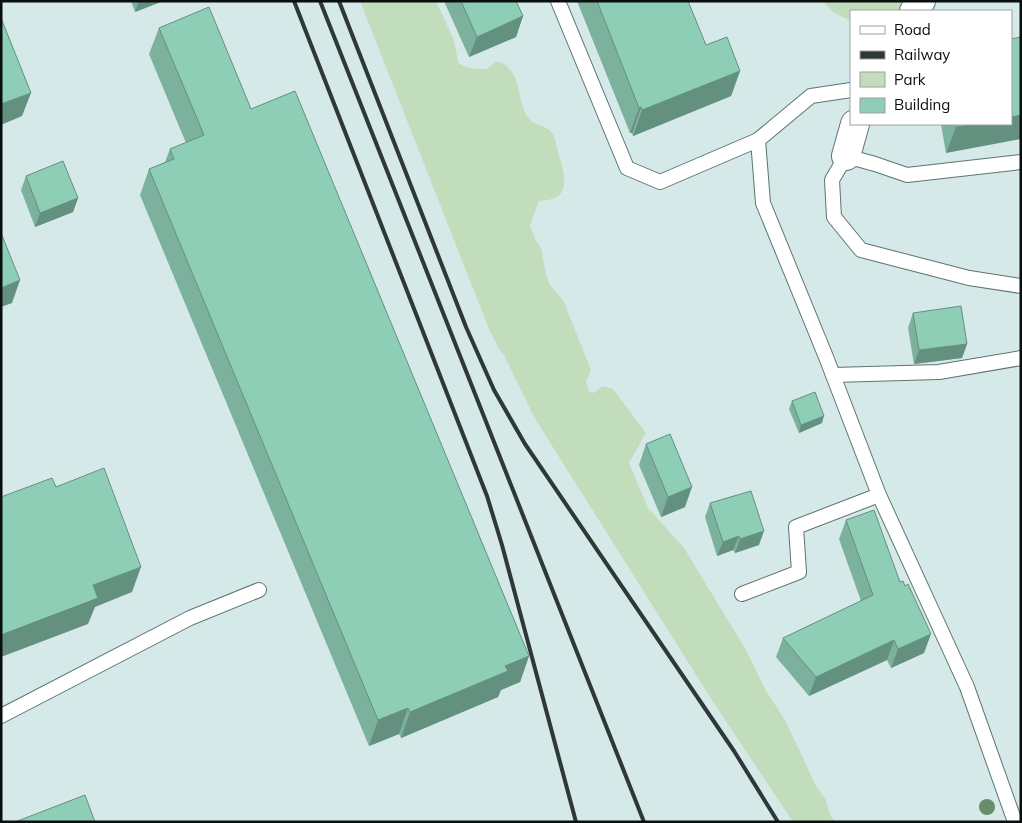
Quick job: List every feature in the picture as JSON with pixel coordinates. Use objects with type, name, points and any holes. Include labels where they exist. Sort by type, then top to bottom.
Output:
[{"type":"street","points":[[846,156],[855,125]]},
{"type":"lane","points":[[558,1],[627,168],[660,182],[758,140],[811,96],[850,90]]},
{"type":"lane","points":[[758,140],[763,203],[833,375],[879,495],[967,687],[1015,822]]},
{"type":"lane","points":[[1021,162],[907,175],[846,156],[832,180],[834,216],[861,250],[969,278],[1021,286]]},
{"type":"lane","points":[[833,375],[939,372],[1021,358]]},
{"type":"lane","points":[[742,594],[800,572],[796,527],[879,495]]},
{"type":"lane","points":[[1,716],[190,618],[259,590]]},
{"type":"green space","points":[[360,1],[436,1],[454,40],[458,62],[468,68],[475,69],[487,69],[497,61],[505,65],[515,77],[524,109],[529,119],[549,130],[553,135],[563,172],[563,190],[555,198],[539,201],[530,225],[541,248],[549,283],[564,302],[591,370],[586,381],[589,391],[594,393],[602,386],[613,389],[646,433],[629,463],[648,508],[684,548],[746,650],[765,689],[786,722],[816,786],[826,800],[829,812],[835,822],[793,822],[710,697],[534,417],[504,355],[489,329]]},
{"type":"green space","points":[[822,1],[909,1],[902,10],[850,10],[850,21],[834,13]]},
{"type":"building","points":[[461,1],[516,1],[523,16],[477,37]]},
{"type":"building","points":[[597,1],[688,1],[706,45],[727,37],[740,71],[642,110],[641,107],[639,108]]},
{"type":"building","points":[[209,7],[251,109],[295,91],[529,656],[505,666],[508,671],[410,712],[408,708],[378,720],[149,169],[174,159],[170,149],[204,135],[159,28]]},
{"type":"building","points":[[1,18],[31,93],[1,104]]},
{"type":"building","points":[[1021,37],[1021,115],[1012,117],[1012,39]]},
{"type":"building","points":[[63,161],[78,198],[40,213],[26,176]]},
{"type":"building","points":[[1,233],[20,280],[1,288]]},
{"type":"building","points":[[961,306],[967,344],[919,350],[913,313]]},
{"type":"building","points":[[815,392],[824,416],[801,425],[792,401]]},
{"type":"building","points":[[670,434],[692,487],[668,497],[646,444]]},
{"type":"building","points":[[104,468],[141,567],[93,585],[98,598],[1,635],[1,497],[52,478],[56,487]]},
{"type":"building","points":[[751,491],[764,531],[740,539],[739,536],[723,542],[710,503]]},
{"type":"building","points":[[874,510],[900,582],[903,581],[905,586],[908,584],[931,634],[898,649],[894,640],[816,677],[783,638],[873,595],[846,520]]},
{"type":"building","points":[[85,795],[95,822],[15,822]]},
{"type":"railway","points":[[294,1],[487,496],[502,545],[576,822]]},
{"type":"railway","points":[[320,1],[644,822]]},
{"type":"railway","points":[[339,1],[466,327],[494,390],[525,444],[734,751],[778,822]]}]
